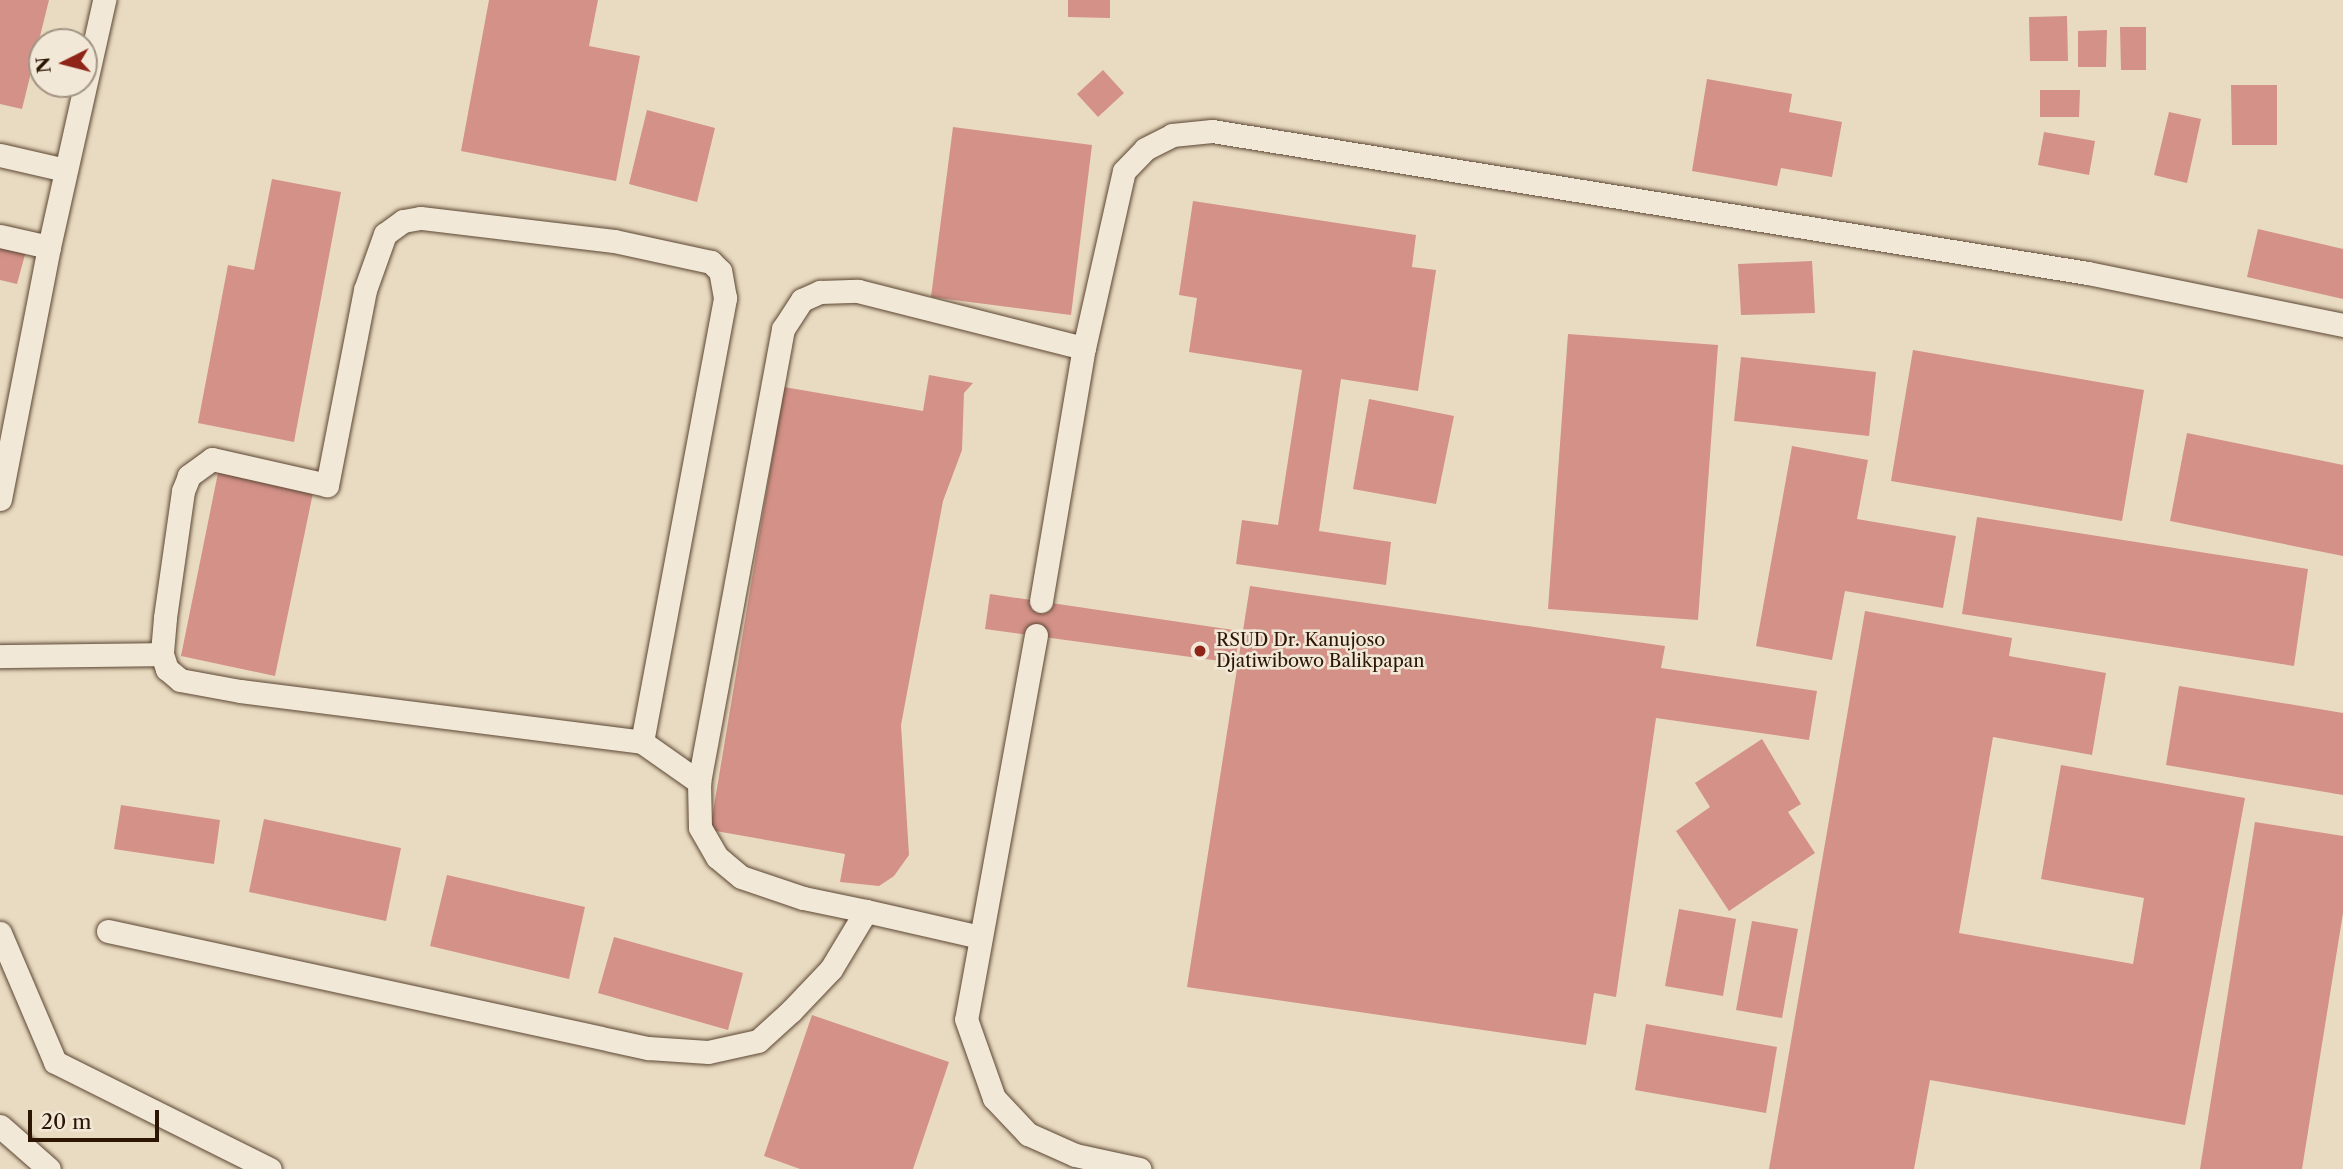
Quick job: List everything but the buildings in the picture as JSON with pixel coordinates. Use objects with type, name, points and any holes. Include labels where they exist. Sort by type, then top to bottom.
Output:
[{"type":"lane","points":[[0,499],[65,170],[104,0]]},
{"type":"lane","points":[[1041,601],[1084,348],[1124,170],[1145,149],[1172,135],[1212,131],[2088,273],[2343,325]]},
{"type":"lane","points":[[0,155],[65,170]]},
{"type":"lane","points":[[642,741],[725,298],[720,271],[711,262],[614,241],[420,218],[403,221],[385,234],[365,290],[327,485],[212,459],[199,465],[183,491],[162,654],[167,668],[180,680],[202,685],[642,741],[699,782]]},
{"type":"lane","points":[[0,236],[49,247]]},
{"type":"lane","points":[[980,937],[803,898],[741,877],[707,844],[700,827],[699,782],[783,329],[790,313],[802,300],[820,292],[858,291],[1084,348]]},
{"type":"lane","points":[[1036,635],[966,1020],[994,1098],[1028,1134],[1075,1154],[1140,1169]]},
{"type":"lane","points":[[0,656],[162,654]]},
{"type":"lane","points":[[108,931],[648,1048],[708,1052],[758,1041],[791,1012],[831,969],[866,911]]},
{"type":"lane","points":[[0,933],[55,1062],[270,1169]]},
{"type":"lane","points":[[0,1126],[49,1169]]},
{"type":"place","name":"RSUD Dr. Kanujoso Djatiwibowo Balikpapan","points":[[1200,651]]}]
